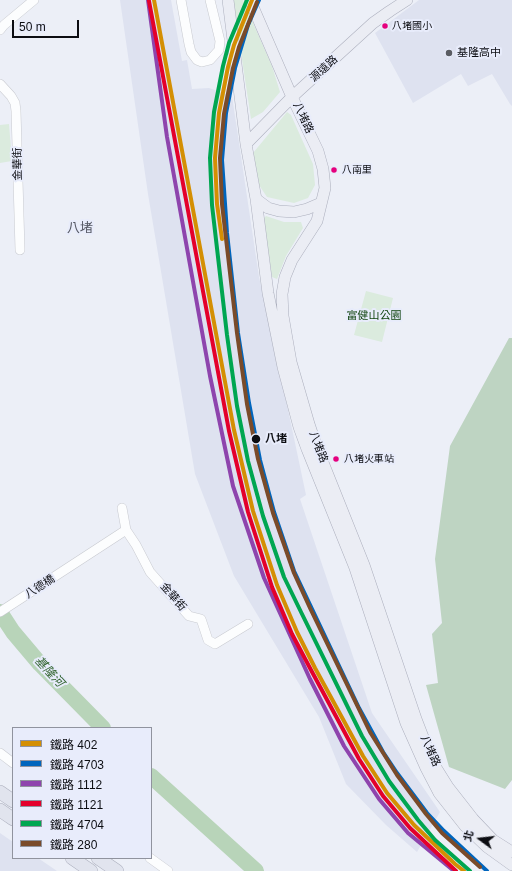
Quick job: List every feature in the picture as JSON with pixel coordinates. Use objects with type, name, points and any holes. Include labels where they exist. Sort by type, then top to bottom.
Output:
[{"type":"highway","points":[[0,792],[12,800]]},
{"type":"highway","points":[[0,810],[12,817]]},
{"type":"highway","points":[[73,859],[91,871]]},
{"type":"highway","points":[[99,859],[117,871]]},
{"type":"main road","name":"八堵路","points":[[228,0],[244,118],[246,144],[256,199],[268,292],[283,367],[304,426],[316,445],[364,565],[416,719],[433,763],[448,787],[473,819],[493,840],[512,852]]},
{"type":"main road","name":"八堵路","points":[[250,0],[292,97],[318,151],[323,170],[324,188],[317,221],[292,260],[284,277],[282,294],[283,316],[307,449],[355,568],[406,723],[426,768],[439,793],[465,826],[487,847],[512,865]]},
{"type":"main road","name":"源遠路","points":[[246,144],[292,97],[374,23],[390,10],[407,0]]},
{"type":"main road","points":[[256,199],[268,208],[279,211],[294,212],[307,209],[321,203]]},
{"type":"street","points":[[0,30],[34,0]]},
{"type":"street","points":[[181,0],[188,44],[197,60],[202,62],[210,60],[219,50],[220,41],[210,0]]},
{"type":"street","name":"金華街","points":[[0,84],[15,103],[20,250]]},
{"type":"street","name":"金華街","points":[[122,508],[126,530],[136,545],[150,572],[189,616],[201,619],[208,640],[215,644],[248,624]]},
{"type":"street","name":"八德橋","points":[[0,612],[126,530]]},
{"type":"street","points":[[0,753],[12,761]]},
{"type":"street","points":[[151,859],[168,871]]},
{"type":"shaded area","points":[[120,0],[171,0],[182,61],[187,60],[192,89],[209,88],[232,96],[259,277],[306,495],[300,499],[372,713],[440,812],[417,852],[386,825],[346,784],[319,717],[234,576],[195,474],[148,194]]},
{"type":"shaded area","name":"基隆高中","points":[[419,0],[512,0],[512,106],[492,74],[468,86],[461,74],[413,103],[375,33]]},
{"type":"shaded area","points":[[0,833],[12,841],[12,859],[39,859],[57,871],[0,871]]},
{"type":"green space","points":[[233,0],[243,0],[272,66],[280,92],[263,112],[251,119]]},
{"type":"green space","points":[[287,112],[291,115],[313,164],[315,185],[308,198],[294,203],[267,197],[259,185],[253,153]]},
{"type":"green space","points":[[9,124],[12,161],[0,163],[0,125]]},
{"type":"green space","points":[[266,216],[284,222],[301,222],[303,228],[286,256],[277,279],[272,277],[263,219]]},
{"type":"green space","name":"富健山公園","points":[[366,291],[393,298],[382,342],[354,335]]},
{"type":"green space","points":[[509,338],[512,338],[512,780],[505,789],[449,767],[426,685],[438,683],[432,634],[442,623],[435,559],[450,446]]},
{"type":"waterway","name":"基隆河","points":[[0,612],[13,632],[40,664],[102,727]]},
{"type":"waterway","name":"基隆河","points":[[152,777],[256,871]]},
{"type":"rail line","name":"1112","points":[[148,0],[167,137],[210,376],[233,486],[264,578],[310,679],[344,746],[379,799],[408,833],[454,871]]},
{"type":"rail line","name":"402","points":[[154,0],[234,430],[253,511],[277,585],[297,632],[315,668],[363,756],[387,793],[414,825],[464,871]]},
{"type":"rail line","name":"4704","points":[[247,0],[229,43],[223,66],[214,112],[210,158],[212,205],[227,335],[237,406],[248,461],[263,516],[284,577],[362,736],[389,781],[418,820],[435,840],[470,871]]},
{"type":"rail line","name":"402","points":[[222,239],[217,204],[215,158],[219,113],[234,45],[252,0]]},
{"type":"rail line","name":"4703","points":[[259,0],[248,25],[235,68],[226,113],[222,160],[227,233],[238,333],[260,460],[274,512],[294,571],[359,708],[383,752],[427,813],[487,871]]},
{"type":"rail line","name":"1121","points":[[149,1],[229,431],[248,512],[272,587],[292,634],[359,759],[383,796],[410,828],[456,871]]},
{"type":"rail line","name":"280","points":[[257,2],[239,47],[233,68],[224,114],[220,158],[222,204],[237,333],[247,404],[258,459],[273,513],[294,573],[370,732],[397,775],[426,814],[442,833],[480,867]]},
{"type":"place","name":"八堵國小","points":[[385,26]]},
{"type":"place","name":"基隆高中","points":[[449,53]]},
{"type":"place","name":"八南里","points":[[334,170]]},
{"type":"place","name":"八堵","points":[[256,439]]},
{"type":"place","name":"八堵火車站","points":[[336,459]]},
{"type":"district","name":"八堵","points":[[80,228]]}]
